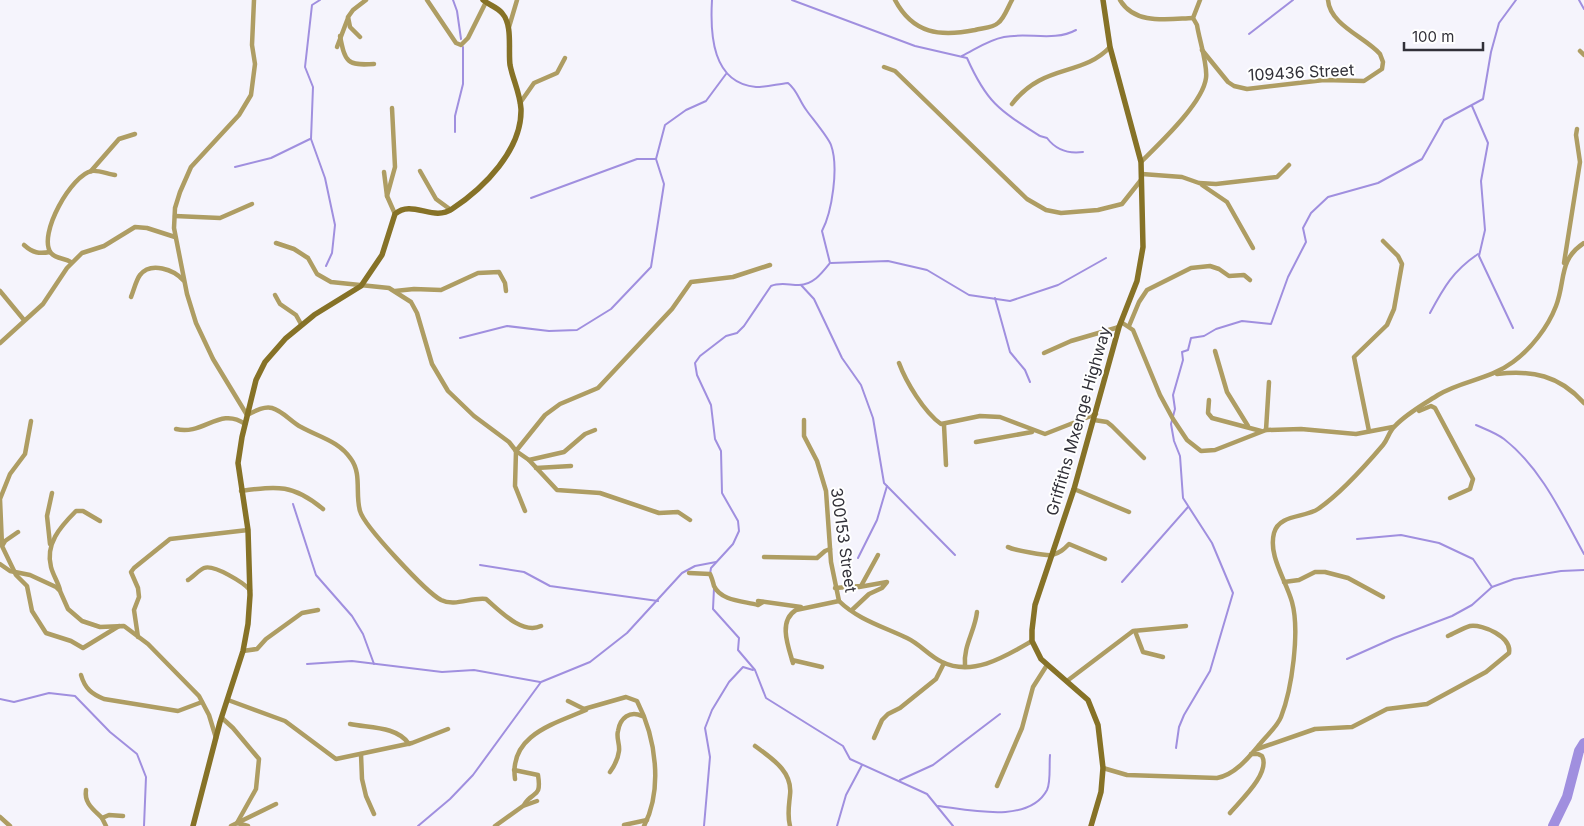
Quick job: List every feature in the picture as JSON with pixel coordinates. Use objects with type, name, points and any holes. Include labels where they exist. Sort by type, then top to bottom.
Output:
[{"type":"street","points":[[247,415],[208,349],[194,316],[184,281],[175,237],[175,216],[180,192],[191,167],[239,114],[251,94],[255,64],[252,45],[254,0]]},
{"type":"street","points":[[337,47],[348,17],[353,10],[366,0]]},
{"type":"street","points":[[395,214],[407,208],[434,214],[451,210],[508,156],[518,133],[520,103],[511,67],[508,28],[502,12],[484,1],[468,38],[461,45],[456,43],[426,0]]},
{"type":"street","points":[[508,28],[517,0]]},
{"type":"street","points":[[894,0],[904,14],[929,32],[956,33],[995,25],[1001,20],[1012,0]]},
{"type":"street","name":"Griffiths Mxenge Highway","points":[[1032,641],[1035,606],[1074,489],[1120,325],[1137,281],[1143,248],[1141,162],[1110,46],[1103,0]]},
{"type":"street","points":[[1120,0],[1124,7],[1136,15],[1157,19],[1193,18]]},
{"type":"street","points":[[1141,162],[1194,105],[1207,77],[1193,18],[1200,0]]},
{"type":"street","name":"109436 Street","points":[[1202,50],[1221,76],[1240,88],[1260,89],[1324,80],[1364,81],[1371,78],[1382,69],[1382,58],[1372,46],[1352,32],[1331,11],[1328,0]]},
{"type":"street","points":[[348,17],[350,27],[360,37]]},
{"type":"street","points":[[340,36],[344,53],[350,62],[357,66],[374,64]]},
{"type":"street","points":[[1012,104],[1022,91],[1038,79],[1095,59],[1110,46]]},
{"type":"street","points":[[1580,51],[1584,56]]},
{"type":"street","points":[[520,103],[534,83],[557,73],[565,58]]},
{"type":"street","points":[[884,67],[895,71],[1020,194],[1046,210],[1071,214],[1114,206],[1126,200],[1142,177],[1182,177],[1199,183],[1224,199],[1253,248]]},
{"type":"street","points":[[387,196],[395,168],[392,108]]},
{"type":"street","points":[[1496,374],[1522,355],[1541,332],[1557,304],[1580,162],[1576,135],[1577,129]]},
{"type":"street","points":[[50,252],[47,240],[49,227],[57,209],[73,185],[92,171],[119,139],[135,134]]},
{"type":"street","points":[[1199,183],[1277,177],[1289,165]]},
{"type":"street","points":[[92,171],[115,175]]},
{"type":"street","points":[[420,171],[436,199],[451,210]]},
{"type":"street","points":[[193,826],[222,718],[243,650],[248,624],[250,590],[248,530],[238,463],[256,380],[265,362],[275,349],[301,324],[361,286],[382,255],[395,214],[387,196],[384,172]]},
{"type":"street","points":[[175,216],[220,218],[252,204]]},
{"type":"street","points":[[0,342],[48,297],[71,262],[82,253],[104,246],[135,227],[147,228],[175,237]]},
{"type":"street","points":[[1369,431],[1354,357],[1386,325],[1394,309],[1402,264],[1398,256],[1383,241]]},
{"type":"street","points":[[1563,267],[1569,257],[1584,242]]},
{"type":"street","points":[[276,244],[294,249],[308,258],[317,274],[331,282],[383,287],[395,291],[414,308],[432,364],[448,391],[474,416],[509,442],[516,451],[529,460],[556,490],[600,493],[658,513],[678,512],[690,520]]},
{"type":"street","points":[[24,245],[31,251],[40,253],[50,252],[59,258],[71,262]]},
{"type":"street","points":[[525,511],[515,486],[516,451],[545,415],[560,404],[598,388],[672,309],[691,282],[733,277],[770,266]]},
{"type":"street","points":[[1129,326],[1139,302],[1148,290],[1191,268],[1210,266],[1219,269],[1229,276],[1244,276],[1250,280]]},
{"type":"street","points":[[131,297],[139,276],[148,270],[172,270],[184,281]]},
{"type":"street","points":[[395,291],[414,289],[441,290],[472,275],[491,271],[499,272],[506,291]]},
{"type":"street","points":[[0,291],[24,320]]},
{"type":"street","points":[[275,295],[280,304],[296,316],[301,324]]},
{"type":"street","points":[[1044,353],[1071,341],[1120,325],[1129,326]]},
{"type":"street","points":[[1129,326],[1136,337],[1167,410],[1194,447],[1201,451],[1215,450],[1264,431],[1301,429],[1349,434],[1393,427],[1456,386],[1496,374],[1517,372],[1536,374],[1567,387],[1584,403]]},
{"type":"street","points":[[1215,351],[1227,392],[1248,426]]},
{"type":"street","points":[[899,363],[905,380],[932,416],[944,424],[980,416],[1000,417],[1034,432],[1045,434],[1095,417],[1112,426],[1144,458]]},
{"type":"street","points":[[1264,431],[1269,407],[1269,382]]},
{"type":"street","points":[[1209,400],[1208,413],[1212,418],[1264,431]]},
{"type":"street","points":[[1409,416],[1429,407],[1435,408],[1473,479],[1470,489],[1450,498]]},
{"type":"street","points":[[247,415],[271,408],[301,428],[326,438],[346,453],[355,466],[358,504],[362,518],[391,552],[435,596],[451,602],[486,599],[499,612],[520,624],[533,628],[541,626]]},
{"type":"street","points":[[176,429],[185,431],[228,417],[236,418],[245,424]]},
{"type":"street","name":"300153 Street","points":[[804,420],[804,436],[818,461],[826,491],[830,549],[835,588],[839,601],[852,610],[912,640],[944,663],[979,666],[997,661],[1032,641]]},
{"type":"street","points":[[31,421],[24,454],[10,474],[0,499],[2,546],[14,571],[27,586],[32,611],[46,633],[71,641],[83,648],[120,625]]},
{"type":"street","points":[[944,424],[946,465]]},
{"type":"street","points":[[1103,768],[1128,775],[1217,778],[1231,774],[1256,749],[1281,718],[1296,641],[1292,602],[1274,550],[1274,534],[1278,524],[1287,519],[1310,513],[1327,502],[1374,456],[1386,441],[1393,427]]},
{"type":"street","points":[[529,460],[564,452],[585,434],[595,430]]},
{"type":"street","points":[[976,442],[1034,432]]},
{"type":"street","points":[[536,468],[571,466]]},
{"type":"street","points":[[241,491],[273,488],[295,489],[323,509]]},
{"type":"street","points":[[1074,489],[1129,512]]},
{"type":"street","points":[[52,493],[47,516],[51,568],[68,608],[82,621],[100,627],[120,625],[128,628],[161,656],[202,702],[216,740]]},
{"type":"street","points":[[50,544],[76,511],[83,511],[100,521]]},
{"type":"street","points":[[138,637],[134,610],[139,597],[138,588],[131,572],[134,568],[170,539],[248,530]]},
{"type":"street","points":[[2,546],[5,541],[18,532]]},
{"type":"street","points":[[1008,547],[1018,552],[1051,555],[1063,551],[1069,544],[1105,559]]},
{"type":"street","points":[[764,557],[817,558],[830,549]]},
{"type":"street","points":[[859,587],[867,577],[878,555]]},
{"type":"street","points":[[0,564],[14,571],[30,575],[60,591]]},
{"type":"street","points":[[188,580],[204,568],[209,567],[244,583],[250,590]]},
{"type":"street","points":[[1284,582],[1300,580],[1315,572],[1324,572],[1348,578],[1384,597]]},
{"type":"street","points":[[689,573],[710,574],[720,594],[736,602],[744,600],[758,605],[760,602],[805,608]]},
{"type":"street","points":[[835,588],[859,587],[886,582],[882,588],[862,599],[852,610]]},
{"type":"street","points":[[822,667],[792,662],[786,632],[787,620],[794,611],[839,601]]},
{"type":"street","points":[[243,650],[258,649],[266,638],[302,613],[318,610]]},
{"type":"street","points":[[965,666],[964,650],[975,626],[977,612]]},
{"type":"street","points":[[1066,681],[1126,635],[1135,631],[1186,626]]},
{"type":"street","points":[[1256,749],[1315,729],[1352,727],[1387,709],[1427,704],[1486,672],[1508,653],[1510,648],[1508,643],[1489,629],[1480,626],[1469,626],[1448,636]]},
{"type":"street","points":[[1135,631],[1142,652],[1163,657]]},
{"type":"street","points":[[1032,641],[1036,651],[1047,665],[1081,692],[1092,709],[1100,740],[1103,768],[1101,792],[1091,826]]},
{"type":"street","points":[[874,738],[882,720],[932,682],[944,663]]},
{"type":"street","points":[[997,786],[1022,728],[1033,687],[1047,665]]},
{"type":"street","points":[[81,676],[84,686],[93,695],[104,699],[178,711],[202,702]]},
{"type":"street","points":[[515,779],[514,770],[519,750],[541,728],[589,709],[630,697],[638,701],[651,738],[655,776],[654,799],[644,826]]},
{"type":"street","points":[[228,700],[285,721],[333,758],[409,744],[448,729]]},
{"type":"street","points":[[568,701],[580,709],[589,709]]},
{"type":"street","points":[[610,772],[617,761],[620,745],[617,732],[624,719],[627,714],[633,713],[642,716]]},
{"type":"street","points":[[222,718],[259,759],[256,789],[237,823]]},
{"type":"street","points":[[350,724],[382,728],[406,738],[409,744]]},
{"type":"street","points":[[755,746],[782,768],[788,778],[791,788],[788,812],[790,826]]},
{"type":"street","points":[[361,754],[362,779],[366,796],[374,814]]},
{"type":"street","points":[[1230,813],[1256,782],[1264,769],[1262,756],[1251,754]]},
{"type":"street","points":[[495,826],[524,805],[525,802],[536,796],[540,789],[538,775],[514,770]]},
{"type":"street","points":[[86,790],[85,797],[89,805],[102,818],[106,826]]},
{"type":"street","points":[[524,805],[537,801]]},
{"type":"street","points":[[231,826],[276,804]]},
{"type":"street","points":[[102,818],[109,815],[123,816]]},
{"type":"street","points":[[0,817],[10,826]]},
{"type":"street","points":[[624,825],[634,825],[647,820]]},
{"type":"street","points":[[237,823],[248,826]]},
{"type":"waterway","points":[[320,0],[312,5],[305,67],[313,87],[311,139],[325,178],[335,225],[332,253],[326,266]]},
{"type":"waterway","points":[[453,0],[457,11],[461,39]]},
{"type":"waterway","points":[[710,574],[711,568],[733,544],[739,531],[738,521],[722,493],[721,451],[715,439],[711,405],[697,375],[695,363],[700,356],[726,336],[737,333],[744,326],[771,286],[809,283],[817,278],[830,263],[822,231],[829,213],[834,177],[831,145],[804,107],[794,89],[788,83],[764,87],[741,84],[722,67],[713,41],[712,0]]},
{"type":"waterway","points":[[792,0],[915,46],[967,58],[981,86],[1004,112],[1040,136],[1047,138],[1058,148],[1067,152],[1083,152]]},
{"type":"waterway","points":[[1249,34],[1293,0]]},
{"type":"waterway","points":[[1176,748],[1179,727],[1184,715],[1210,671],[1233,593],[1212,543],[1183,498],[1180,456],[1174,441],[1171,424],[1175,409],[1173,395],[1183,360],[1182,352],[1188,350],[1191,338],[1204,336],[1216,329],[1242,321],[1271,324],[1288,277],[1306,242],[1303,228],[1311,213],[1328,197],[1378,183],[1422,159],[1444,120],[1483,99],[1491,52],[1499,23],[1516,0]]},
{"type":"waterway","points":[[1579,0],[1584,9]]},
{"type":"waterway","points":[[962,56],[998,38],[1022,35],[1050,36],[1068,34],[1076,30]]},
{"type":"waterway","points":[[455,132],[455,116],[463,84],[463,47]]},
{"type":"waterway","points":[[460,338],[507,326],[549,331],[577,330],[611,309],[651,267],[664,184],[656,159],[665,125],[686,110],[706,101],[726,74]]},
{"type":"waterway","points":[[1472,106],[1488,143],[1481,181],[1485,230],[1479,256],[1513,328]]},
{"type":"waterway","points":[[235,167],[271,158],[310,139]]},
{"type":"waterway","points":[[531,198],[637,159],[656,159]]},
{"type":"waterway","points":[[1430,313],[1450,280],[1469,260],[1478,254]]},
{"type":"waterway","points":[[831,263],[888,261],[927,270],[969,295],[1010,301],[1058,285],[1106,258]]},
{"type":"waterway","points":[[801,285],[814,299],[842,358],[861,385],[873,418],[884,483],[955,555]]},
{"type":"waterway","points":[[995,298],[1010,352],[1025,370],[1030,382]]},
{"type":"waterway","points":[[1476,425],[1504,439],[1529,464],[1550,492],[1584,554]]},
{"type":"waterway","points":[[858,558],[877,520],[887,486]]},
{"type":"waterway","points":[[293,504],[316,575],[352,616],[363,634],[374,664]]},
{"type":"waterway","points":[[1122,582],[1188,507]]},
{"type":"waterway","points":[[1357,539],[1401,535],[1439,543],[1473,559],[1492,587]]},
{"type":"waterway","points":[[418,826],[450,799],[473,775],[541,682],[590,662],[627,633],[682,573],[695,566],[716,562]]},
{"type":"waterway","points":[[480,565],[524,572],[550,586],[658,601]]},
{"type":"waterway","points":[[1347,659],[1394,638],[1452,616],[1472,605],[1492,587],[1514,579],[1561,571],[1584,570]]},
{"type":"waterway","points":[[714,588],[713,609],[739,638],[738,650],[755,670],[766,698],[843,746],[850,759],[927,794],[953,826]]},
{"type":"waterway","points":[[307,664],[352,661],[442,672],[474,670],[540,682]]},
{"type":"waterway","points":[[704,826],[710,757],[705,728],[712,710],[729,682],[743,667],[753,670]]},
{"type":"waterway","points":[[0,699],[14,702],[49,693],[75,696],[110,732],[137,754],[146,777],[144,826]]},
{"type":"waterway","points":[[900,780],[933,765],[1000,714]]},
{"type":"waterway","points":[[1553,826],[1567,797],[1579,751],[1584,743]]},
{"type":"waterway","points":[[938,806],[982,812],[1013,811],[1027,807],[1038,801],[1047,790],[1050,755]]},
{"type":"waterway","points":[[837,826],[846,795],[862,765]]}]
